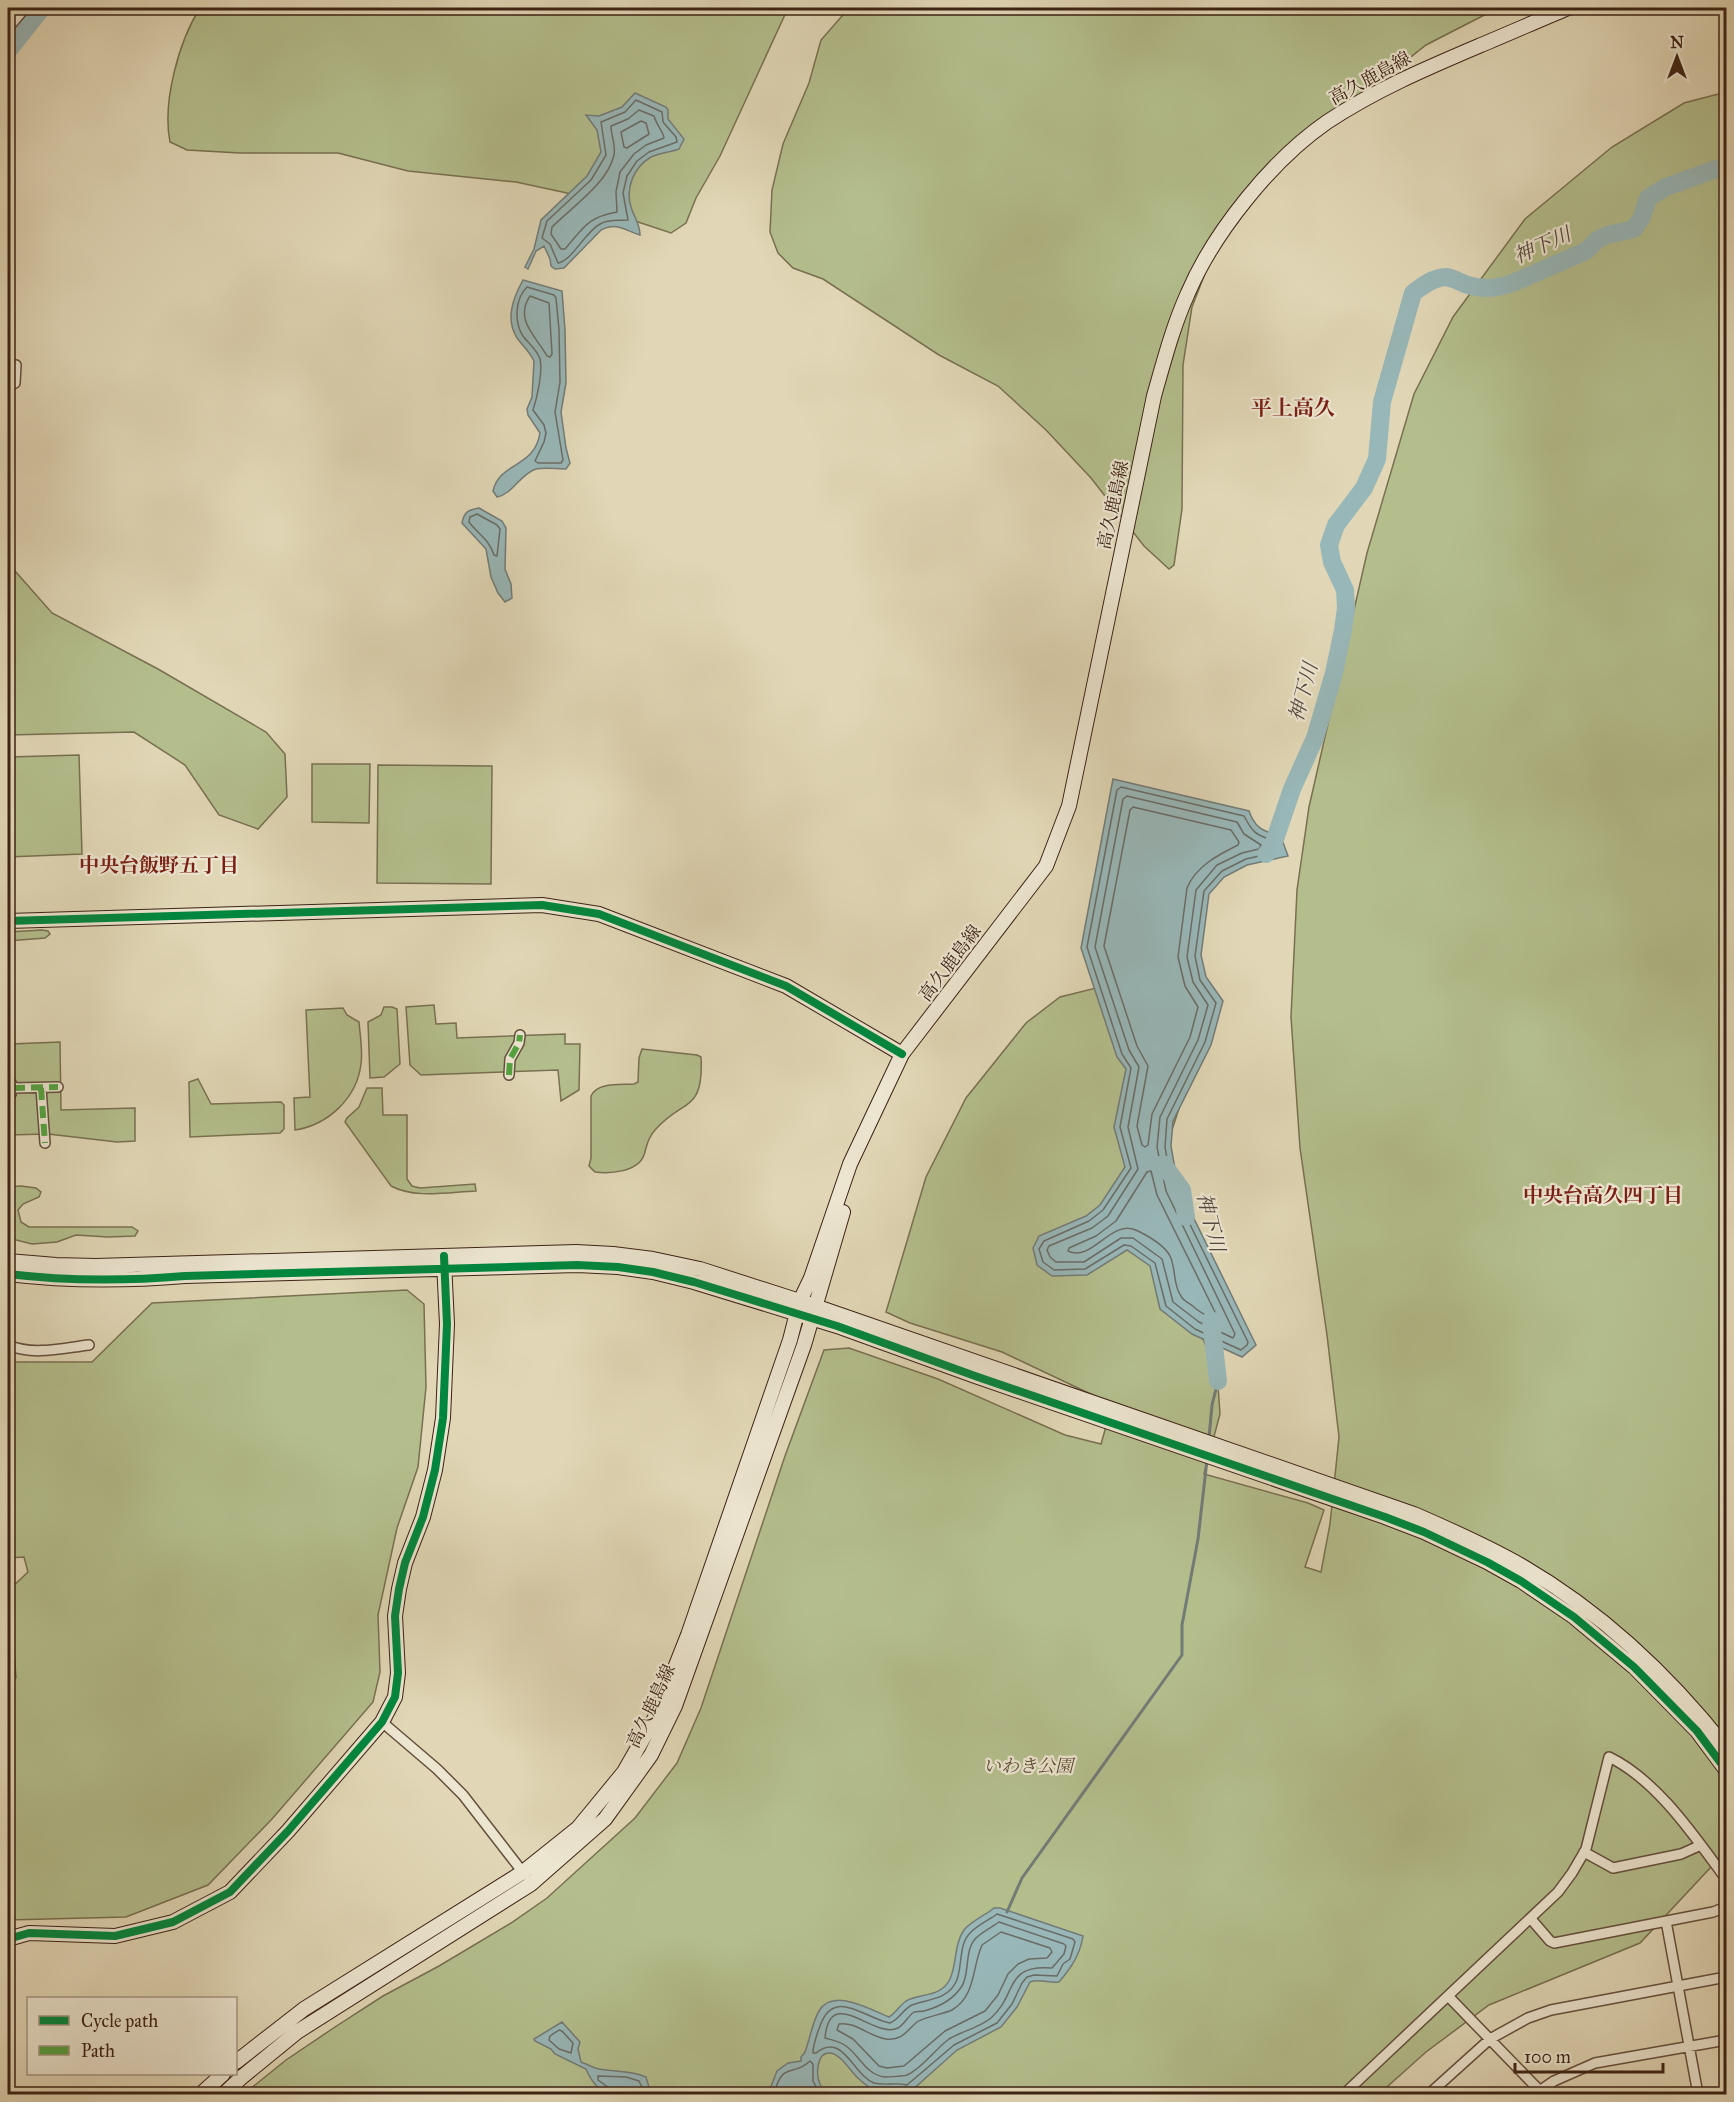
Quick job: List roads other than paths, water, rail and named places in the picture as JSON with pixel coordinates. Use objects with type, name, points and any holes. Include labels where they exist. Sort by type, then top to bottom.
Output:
[{"type":"street","points":[[8,28],[25,8]]},
{"type":"street","name":"高久鹿島線","points":[[237,2061],[304,2009],[527,1878],[578,1828],[624,1772],[656,1716],[688,1635],[850,1164],[868,1123],[902,1054],[1046,866],[1057,842],[1069,806],[1162,368],[1173,330],[1189,291],[1209,254],[1234,216],[1264,178],[1326,123],[1396,82],[1568,8]]},
{"type":"street","points":[[8,386],[15,383],[16,365]]},
{"type":"street","points":[[8,921],[542,905],[598,914],[786,986],[902,1054]]},
{"type":"street","points":[[509,1075],[510,1059],[520,1035]]},
{"type":"street","points":[[8,1079],[13,1088],[8,1097]]},
{"type":"street","points":[[13,1088],[58,1087]]},
{"type":"street","points":[[41,1088],[45,1143]]},
{"type":"street","name":"高久鹿島線","points":[[224,2094],[297,2032],[527,1878],[605,1819],[651,1755],[675,1706],[699,1642],[800,1356],[857,1165],[857,1152]]},
{"type":"street","points":[[8,1274],[44,1279],[147,1279],[576,1252],[623,1255],[700,1269],[799,1308],[1414,1514],[1469,1538],[1523,1566],[1594,1614],[1657,1670],[1726,1748]]},
{"type":"street","points":[[8,1261],[96,1266],[444,1262]]},
{"type":"street","points":[[8,1939],[29,1933],[116,1936],[173,1922],[230,1892],[288,1831],[382,1722],[395,1697],[398,1673],[395,1616],[399,1589],[405,1563],[423,1517],[435,1470],[443,1418],[447,1324],[444,1262]]},
{"type":"street","points":[[813,1312],[837,1326],[975,1377],[1414,1528],[1487,1562],[1521,1581],[1585,1626],[1634,1667],[1697,1731],[1726,1770]]},
{"type":"street","points":[[8,1345],[24,1350],[37,1350],[89,1344]]},
{"type":"street","points":[[1585,1626],[1594,1614]]},
{"type":"street","points":[[382,1722],[463,1795],[527,1878]]},
{"type":"street","points":[[1347,2094],[1558,1892],[1584,1852],[1609,1757],[1626,1765],[1658,1795],[1701,1845],[1726,1879]]},
{"type":"street","points":[[1584,1852],[1613,1868],[1681,1854],[1701,1845]]},
{"type":"street","points":[[1531,1919],[1554,1943],[1726,1907]]},
{"type":"street","points":[[1666,1921],[1698,2094]]},
{"type":"street","points":[[1429,2094],[1490,2039],[1528,2018],[1551,2010],[1726,1977]]},
{"type":"street","points":[[1448,1996],[1538,2093],[1572,2071],[1595,2062],[1726,2040]]},
{"type":"street","points":[[201,2094],[221,2075]]},
{"type":"street","points":[[1438,2087],[1446,2094]]},
{"type":"water","points":[[635,93],[666,107],[668,119],[684,139],[679,149],[645,161],[632,179],[629,200],[640,235],[617,227],[601,230],[564,268],[555,269],[551,266],[544,246],[536,251],[528,269],[525,267],[534,249],[541,220],[587,176],[601,152],[597,130],[586,115],[599,116],[622,107]]},
{"type":"water","points":[[523,280],[562,291],[566,383],[561,412],[570,463],[566,469],[536,469],[525,475],[508,492],[497,497],[493,491],[497,481],[502,474],[531,453],[537,445],[540,433],[528,415],[527,409],[532,397],[534,361],[517,338],[511,323],[514,301]]},
{"type":"water","points":[[479,508],[502,521],[506,528],[505,569],[511,584],[512,598],[505,602],[491,577],[486,549],[462,523],[467,512]]},
{"type":"water","points":[[1113,779],[1249,811],[1257,826],[1281,837],[1288,856],[1247,865],[1224,877],[1209,894],[1201,955],[1206,977],[1223,1001],[1211,1045],[1173,1121],[1171,1146],[1178,1186],[1256,1345],[1242,1357],[1192,1334],[1160,1309],[1150,1266],[1127,1250],[1087,1275],[1052,1276],[1037,1265],[1033,1248],[1039,1236],[1086,1216],[1100,1205],[1125,1167],[1114,1127],[1126,1069],[1117,1057],[1081,948]]},
{"type":"water","points":[[994,1908],[1000,1908],[1083,1936],[1074,1961],[1059,1982],[1030,1982],[1017,2007],[1001,2027],[957,2050],[911,2091],[898,2089],[886,2093],[873,2089],[860,2080],[838,2056],[830,2053],[822,2056],[818,2065],[821,2086],[829,2094],[768,2094],[777,2071],[788,2063],[801,2061],[819,2011],[825,2004],[833,2001],[852,2002],[889,2017],[906,2001],[936,1992],[950,1979],[964,1930]]},
{"type":"water","points":[[562,2022],[580,2042],[578,2049],[581,2062],[605,2070],[629,2072],[646,2077],[651,2094],[620,2095],[604,2092],[592,2080],[586,2069],[535,2041],[534,2039]]},
{"type":"waterway","points":[[8,51],[42,8]]},
{"type":"waterway","name":"神下川","points":[[1266,854],[1272,848],[1292,789],[1315,738],[1334,673],[1346,608],[1345,590],[1332,562],[1329,545],[1336,525],[1364,488],[1377,459],[1382,402],[1413,293],[1428,282],[1442,277],[1486,288],[1515,282],[1586,251],[1597,240],[1607,235],[1634,229],[1642,217],[1648,198],[1666,187],[1726,167]]},
{"type":"waterway","name":"神下川","points":[[1163,1164],[1182,1190],[1186,1217]]},
{"type":"waterway","name":"神下川","points":[[1211,1320],[1218,1381]]},
{"type":"waterway","points":[[1209,1438],[1212,1405],[1218,1381]]},
{"type":"waterway","points":[[1007,1912],[1022,1878],[1182,1655],[1182,1625],[1198,1539],[1207,1460]]},
{"type":"district","name":"平上高久","points":[[1293,408]]},
{"type":"district","name":"中央台飯野五丁目","points":[[159,865]]},
{"type":"district","name":"中央台高久四丁目","points":[[1603,1195]]},
{"type":"park label","name":"いわき公園","points":[[1028,1766]]}]
